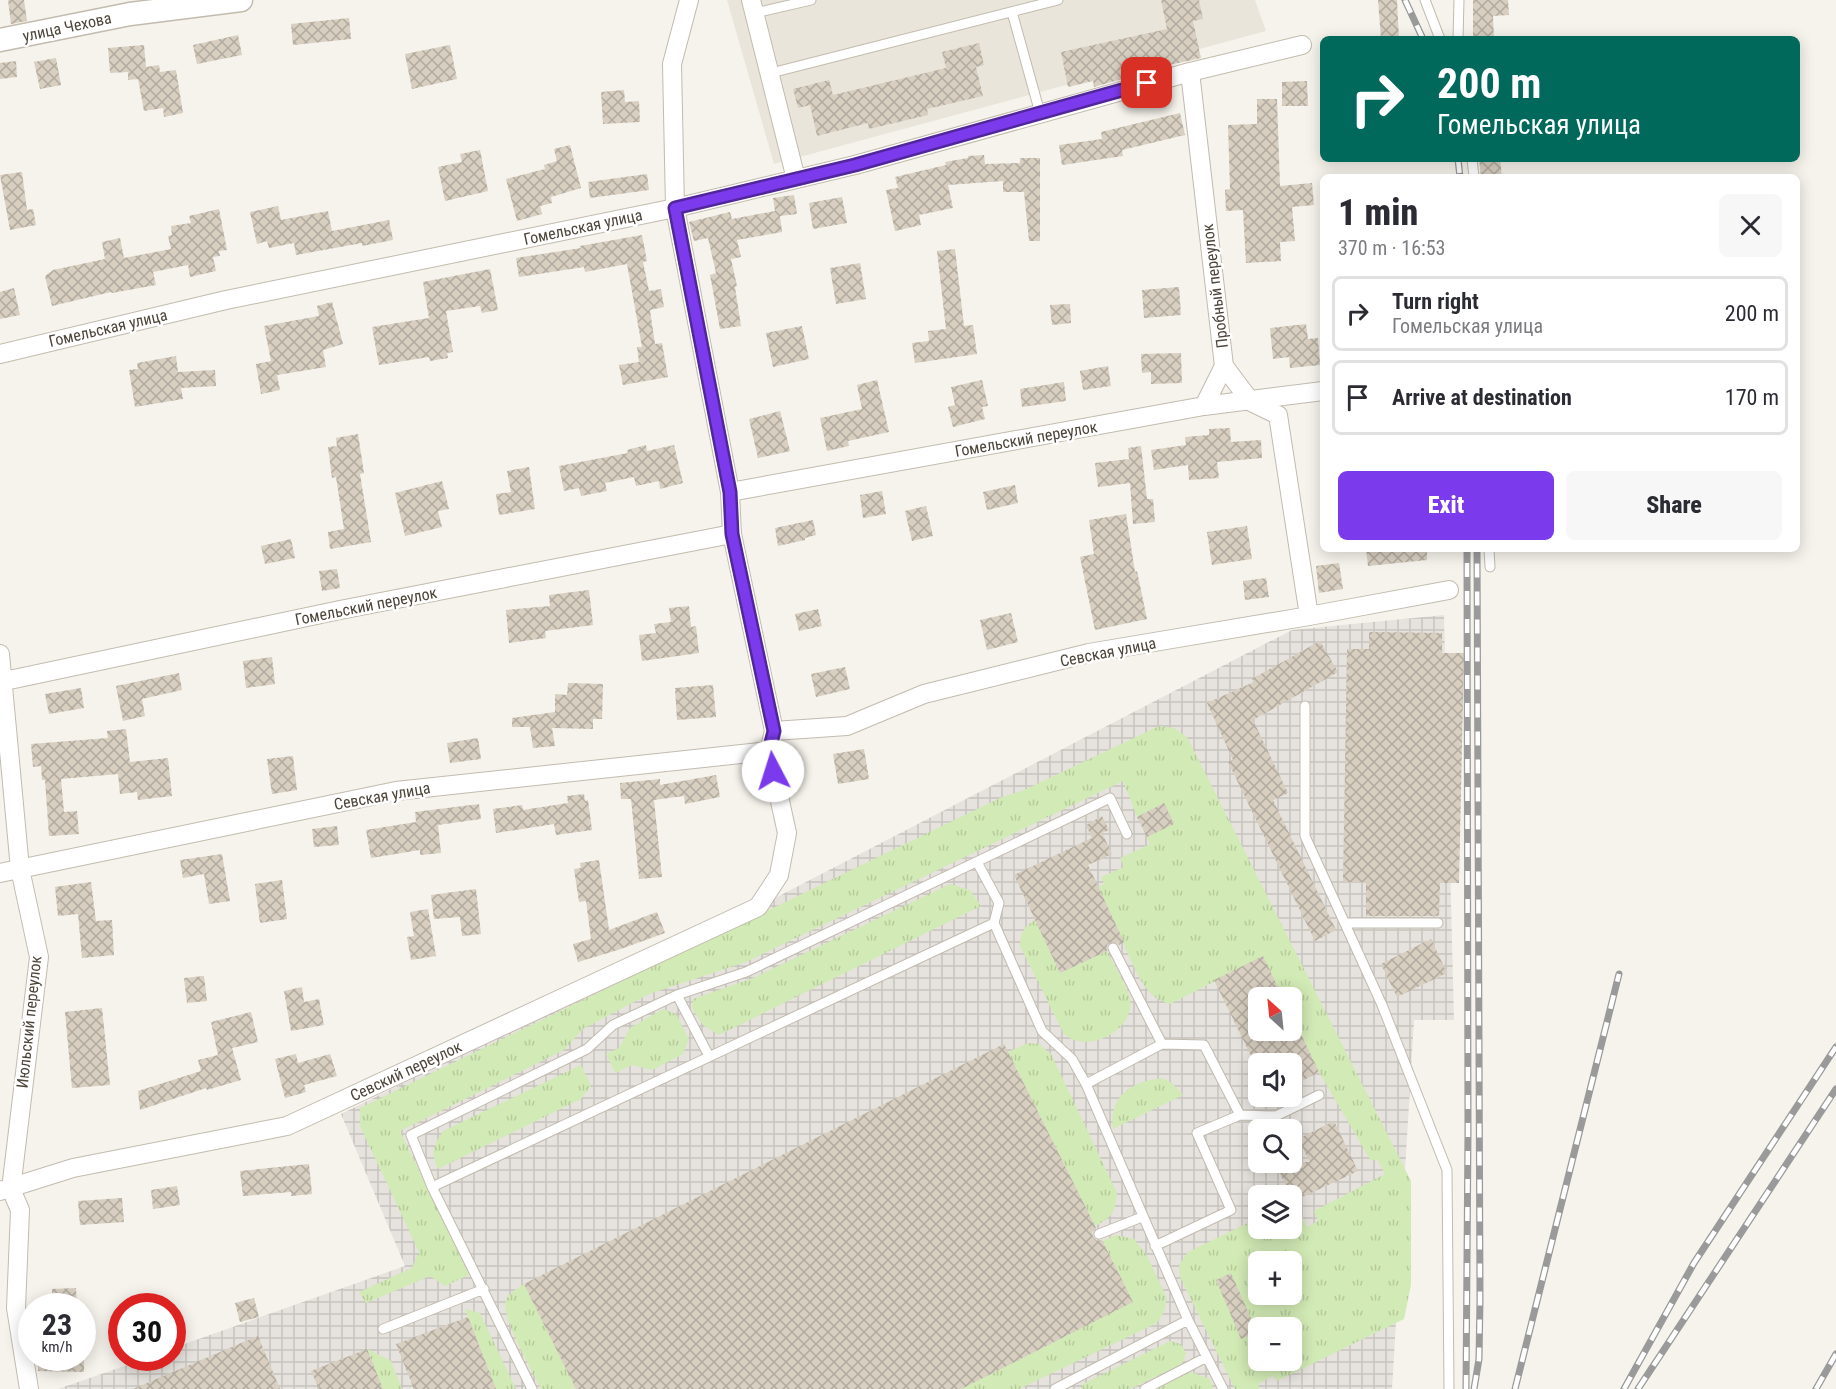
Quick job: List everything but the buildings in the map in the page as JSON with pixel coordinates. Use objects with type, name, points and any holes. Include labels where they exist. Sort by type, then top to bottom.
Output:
[{"type":"street","name":"улица Чехова","points":[[0,40],[130,14],[241,0]]},
{"type":"street","points":[[689,0],[672,64],[675,208],[730,492],[732,534],[774,731],[769,751]]},
{"type":"street","points":[[753,7],[796,179]]},
{"type":"street","name":"Гомельская улица","points":[[0,354],[226,300],[675,208],[855,165],[1190,72],[1302,45]]},
{"type":"street","name":"Пробный переулок","points":[[1190,72],[1224,366],[1251,402],[1278,415],[1309,616]]},
{"type":"street","points":[[1204,406],[1224,366]]},
{"type":"street","name":"Гомельский переулок","points":[[730,492],[1204,406],[1251,402],[1320,391]]},
{"type":"street","name":"Гомельский переулок","points":[[2,682],[340,610],[732,534]]},
{"type":"street","name":"Севская улица","points":[[774,731],[847,726],[924,694],[1089,653],[1449,590]]},
{"type":"street","name":"Июльский переулок","points":[[0,654],[20,869],[39,957],[5,1190],[20,1210],[8,1310],[29,1389]]},
{"type":"street","name":"Севская улица","points":[[0,873],[396,791],[769,751]]},
{"type":"street","name":"Севский переулок","points":[[5,1190],[73,1168],[287,1126],[758,907],[779,875],[787,833],[769,751]]},
{"type":"lane","points":[[753,7],[811,0]]},
{"type":"lane","points":[[771,73],[1058,0]]},
{"type":"lane","points":[[1425,0],[1439,36]]},
{"type":"lane","points":[[1458,0],[1458,36]]},
{"type":"lane","points":[[1012,12],[1040,113]]},
{"type":"lane","points":[[1489,552],[1490,567]]},
{"type":"lane","points":[[1305,706],[1305,836],[1382,1005],[1447,1170],[1449,1389]]},
{"type":"lane","points":[[532,1389],[432,1187],[411,1135],[587,1049],[614,1025],[677,995],[746,972],[1110,798],[1127,834]]},
{"type":"lane","points":[[977,862],[999,903],[994,923],[1042,1031],[1072,1059],[1086,1084],[1188,1320],[1223,1389]]},
{"type":"lane","points":[[432,1187],[994,923]]},
{"type":"lane","points":[[1345,923],[1438,923]]},
{"type":"lane","points":[[1113,948],[1161,1044]]},
{"type":"lane","points":[[677,995],[710,1056]]},
{"type":"lane","points":[[1086,1084],[1161,1044],[1204,1045],[1240,1115]]},
{"type":"lane","points":[[1155,1246],[1231,1210],[1197,1133],[1240,1115],[1276,1116],[1319,1095]]},
{"type":"lane","points":[[1099,1234],[1142,1216]]},
{"type":"lane","points":[[383,1329],[484,1288]]},
{"type":"lane","points":[[1059,1388],[1188,1320]]},
{"type":"lane","points":[[1145,1389],[1207,1357]]},
{"type":"shaded area","points":[[727,0],[1255,0],[1266,31],[774,164]]},
{"type":"shaded area","points":[[1444,615],[1454,1020],[1414,1020],[1392,1389],[58,1389],[110,1371],[186,1371],[186,1343],[405,1266],[341,1114],[781,895],[1292,630]]},
{"type":"green space","points":[[1159,726],[1174,728],[1187,737],[1411,1181],[1411,1285],[1404,1319],[1302,1369],[1302,1317],[1248,1317],[1248,1371],[1297,1371],[1277,1381],[1273,1376],[1258,1384],[1260,1389],[1235,1389],[1180,1277],[1179,1265],[1188,1252],[1248,1223],[1248,1239],[1302,1239],[1302,1217],[1307,1227],[1318,1221],[1314,1211],[1385,1174],[1377,1159],[1371,1161],[1319,1072],[1302,1036],[1302,987],[1278,987],[1263,957],[1170,1004],[1153,996],[1142,982],[1098,887],[1104,884],[1101,877],[1124,867],[1120,858],[1150,844],[1147,837],[1174,823],[1164,803],[1137,817],[1123,781],[746,962],[649,994],[583,1029],[564,1050],[400,1131],[469,1275],[445,1286],[430,1276],[366,1303],[359,1292],[412,1268],[419,1252],[360,1126],[360,1108],[1002,797],[1022,791]]},
{"type":"green space","points":[[950,884],[970,890],[981,906],[719,1035],[703,1025],[692,1008],[693,999],[753,978]]},
{"type":"green space","points":[[1035,920],[1060,973],[1107,951],[1130,998],[1130,1010],[1126,1020],[1108,1036],[1085,1042],[1074,1040],[1064,1034],[1020,946],[1023,931]]},
{"type":"green space","points":[[663,1009],[676,1014],[689,1039],[683,1054],[652,1070],[632,1065],[615,1073],[606,1054],[619,1048],[630,1028]]},
{"type":"green space","points":[[1028,1043],[1039,1044],[1051,1054],[1117,1193],[1112,1213],[1106,1220],[1095,1226],[1008,1052]]},
{"type":"green space","points":[[581,1065],[591,1086],[581,1099],[438,1169],[434,1149],[443,1131]]},
{"type":"green space","points":[[1163,1078],[1173,1084],[1183,1095],[1113,1129],[1114,1108],[1124,1092],[1141,1083]]},
{"type":"green space","points":[[1116,1235],[1134,1239],[1146,1254],[1167,1298],[1164,1312],[1157,1323],[1019,1389],[961,1389],[1133,1302],[1103,1241]]},
{"type":"green space","points":[[524,1284],[576,1389],[541,1389],[525,1358],[512,1331],[505,1308],[507,1297]]},
{"type":"green space","points":[[465,1309],[480,1313],[516,1389],[496,1389]]},
{"type":"green space","points":[[1170,1341],[1181,1344],[1186,1353],[1182,1364],[1130,1389],[1081,1389],[1083,1384]]},
{"type":"green space","points":[[367,1349],[391,1361],[402,1389],[383,1389]]},
{"type":"green space","points":[[1191,1372],[1210,1379],[1213,1389],[1156,1389]]},
{"type":"railway","points":[[1405,0],[1422,36]]},
{"type":"railway","points":[[1458,162],[1460,174]]},
{"type":"railway","points":[[1466,1389],[1467,552]]},
{"type":"railway","points":[[1474,1389],[1479,1359],[1480,1299],[1477,552]]},
{"type":"railway","points":[[1515,1389],[1619,974]]},
{"type":"railway","points":[[1624,1389],[1694,1263],[1836,1047]]},
{"type":"railway","points":[[1638,1389],[1836,1089]]},
{"type":"railway","points":[[1816,1389],[1836,1354]]},
{"type":"route","points":[[773,771],[769,751],[774,731],[732,534],[730,492],[675,208],[855,165],[1147,83]]}]
